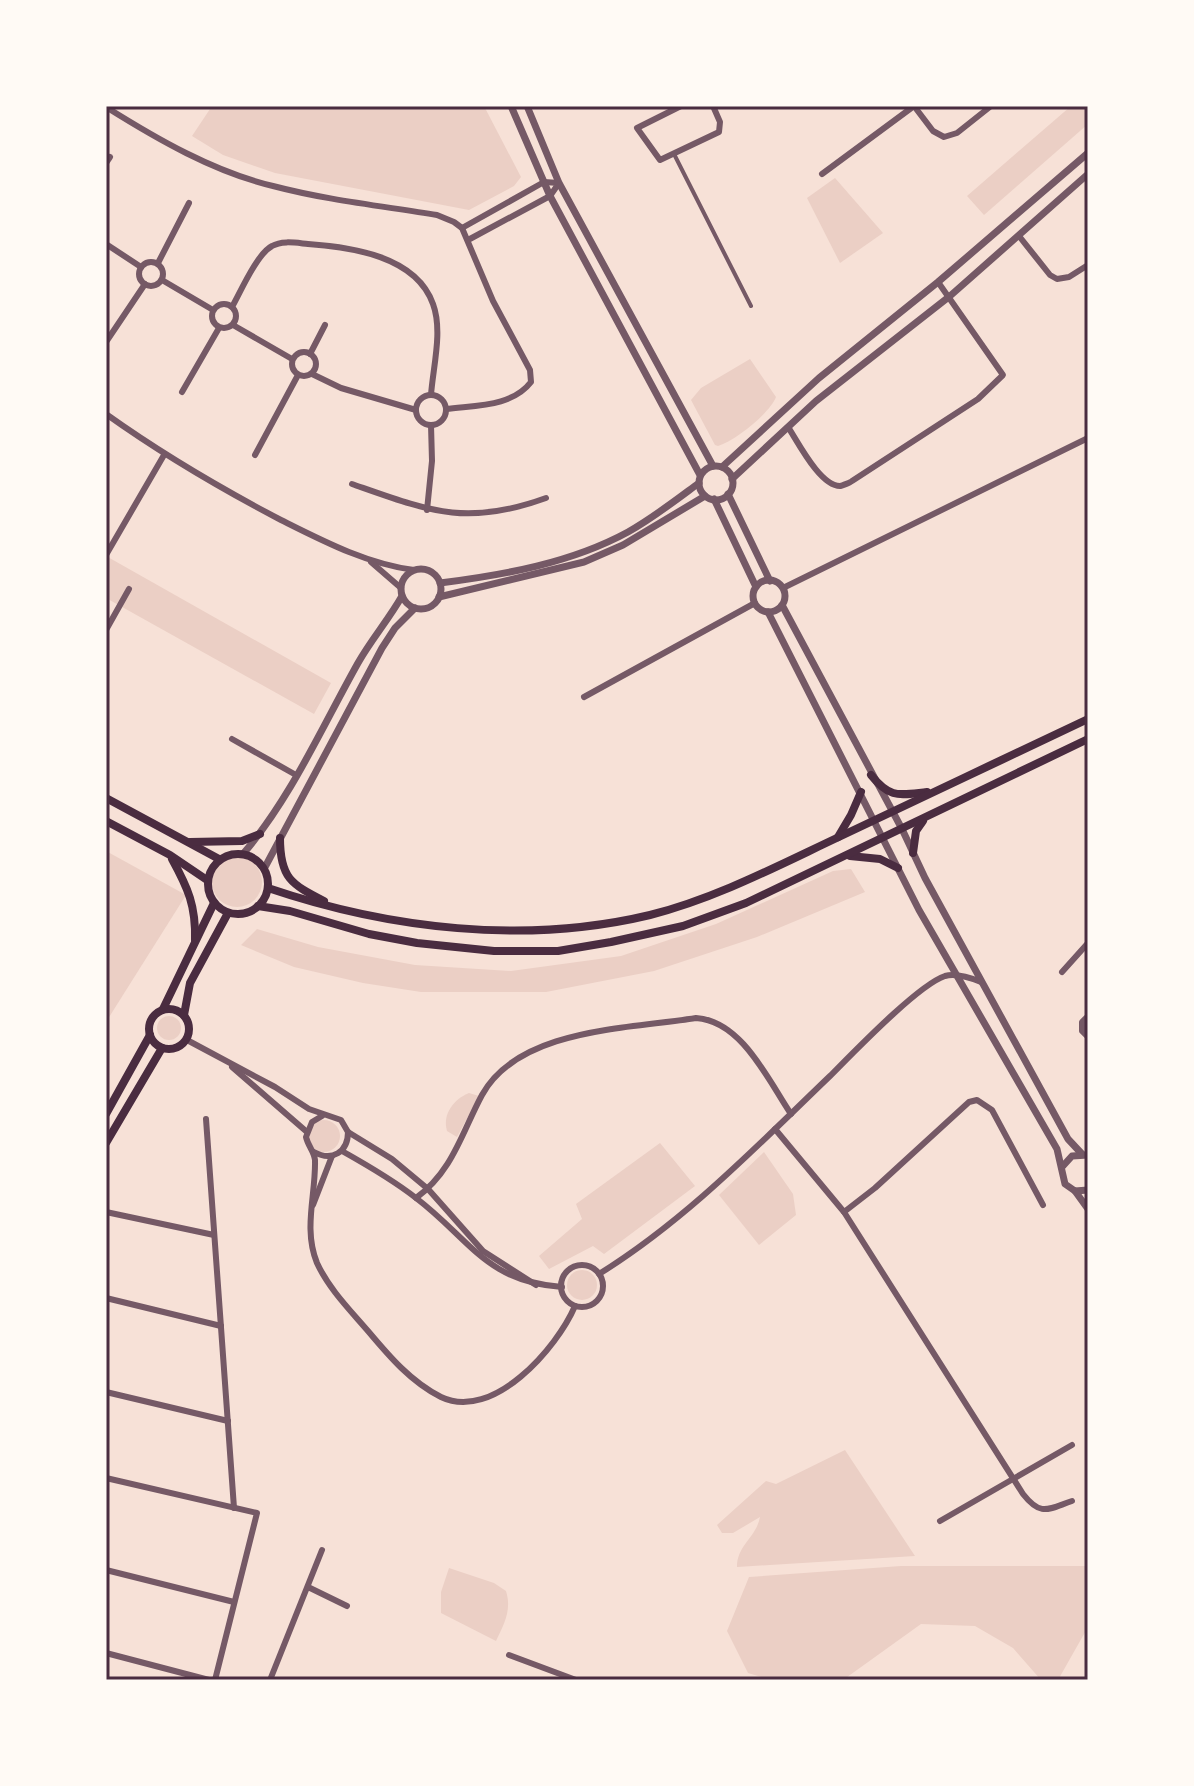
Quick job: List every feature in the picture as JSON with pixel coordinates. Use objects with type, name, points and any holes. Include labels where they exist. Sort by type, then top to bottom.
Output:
[{"type":"main road","points":[[268,888],[434,927],[517,931],[581,927],[651,915],[770,870],[1088,719]]},
{"type":"main road","points":[[258,906],[290,911],[397,941],[494,951],[558,951],[683,926],[746,903],[1088,739]]},
{"type":"main road","points":[[871,775],[891,794],[936,791]]},
{"type":"main road","points":[[838,837],[861,792]]},
{"type":"main road","points":[[106,798],[219,859]]},
{"type":"main road","points":[[913,853],[916,831],[926,817]]},
{"type":"main road","points":[[106,821],[170,855],[207,880]]},
{"type":"main road","points":[[188,842],[242,841],[260,834]]},
{"type":"main road","points":[[280,838],[281,860],[287,879],[331,905]]},
{"type":"main road","points":[[243,854],[255,859],[264,869],[268,888],[258,906],[244,913],[228,913],[214,903],[207,880],[219,859],[243,854]]},
{"type":"main road","points":[[170,855],[190,892],[196,925],[195,943]]},
{"type":"main road","points":[[845,856],[880,859],[898,868]]},
{"type":"main road","points":[[163,1009],[214,903]]},
{"type":"main road","points":[[184,1015],[190,983],[228,913]]},
{"type":"main road","points":[[106,1114],[150,1035],[150,1023],[158,1012],[175,1009],[184,1015],[190,1027],[187,1040],[179,1047],[157,1046],[150,1035]]},
{"type":"main road","points":[[106,1143],[162,1048]]},
{"type":"street","points":[[511,106],[550,196],[700,479],[705,496]]},
{"type":"street","points":[[527,106],[559,183],[718,466],[732,479]]},
{"type":"street","points":[[681,106],[637,128],[660,160],[719,132],[720,122],[713,106]]},
{"type":"street","points":[[822,174],[914,106],[933,131],[944,137],[957,133],[991,106]]},
{"type":"street","points":[[106,107],[157,136],[240,176],[273,186],[437,215],[462,228],[493,301],[530,370],[531,382],[522,394],[510,400],[446,409]]},
{"type":"street","points":[[440,583],[528,568],[590,550],[632,530],[718,466],[1088,153]]},
{"type":"street","points":[[674,154],[751,306]]},
{"type":"street","points":[[770,581],[728,494],[732,479],[816,401],[950,296],[1088,174]]},
{"type":"street","points":[[462,228],[544,182],[559,183]]},
{"type":"street","points":[[468,240],[550,196],[559,183]]},
{"type":"street","points":[[158,263],[189,203]]},
{"type":"street","points":[[1019,236],[1050,275],[1057,279],[1069,277],[1088,265]]},
{"type":"street","points":[[106,244],[141,267]]},
{"type":"street","points":[[232,307],[265,251],[275,244],[341,247],[386,260],[408,271],[423,285],[433,304],[437,325],[431,395]]},
{"type":"street","points":[[147,262],[158,263],[164,272],[162,280],[153,286],[145,284],[139,274],[141,267],[147,262]]},
{"type":"street","points":[[162,280],[213,310]]},
{"type":"street","points":[[788,427],[820,475],[840,486],[978,399],[1003,375],[938,282]]},
{"type":"street","points":[[106,342],[145,284]]},
{"type":"street","points":[[222,304],[232,307],[236,314],[233,325],[226,329],[219,328],[212,318],[213,310],[222,304]]},
{"type":"street","points":[[233,325],[292,359]]},
{"type":"street","points":[[310,354],[325,325]]},
{"type":"street","points":[[182,392],[219,328]]},
{"type":"street","points":[[300,352],[310,354],[316,363],[312,374],[305,377],[298,375],[293,370],[292,359],[300,352]]},
{"type":"street","points":[[312,374],[341,388],[416,410],[422,422],[431,425],[440,422],[446,409]]},
{"type":"street","points":[[255,455],[298,375]]},
{"type":"street","points":[[416,410],[422,398],[431,395],[440,398],[446,409]]},
{"type":"street","points":[[106,414],[164,455],[300,529],[365,558],[432,573],[440,583],[439,597]]},
{"type":"street","points":[[427,510],[432,461],[431,425]]},
{"type":"street","points":[[783,588],[1088,438]]},
{"type":"street","points":[[106,555],[164,455]]},
{"type":"street","points":[[352,484],[427,510],[456,515],[489,514],[546,498]]},
{"type":"street","points":[[264,869],[382,648],[395,628],[415,608],[426,608],[439,597],[562,569],[606,554],[705,496],[714,499],[728,494]]},
{"type":"street","points":[[714,499],[756,587],[755,603],[762,611],[768,612],[782,605],[785,595],[783,588],[766,580],[756,587]]},
{"type":"street","points":[[365,558],[415,608]]},
{"type":"street","points":[[243,854],[260,834],[296,775],[401,592],[404,577],[414,570]]},
{"type":"street","points":[[106,630],[129,589]]},
{"type":"street","points":[[584,697],[755,603]]},
{"type":"street","points":[[782,605],[981,982],[1068,1139],[1086,1155]]},
{"type":"street","points":[[768,612],[955,976],[1057,1149],[1065,1184],[1075,1191],[1088,1209]]},
{"type":"street","points":[[232,739],[296,775]]},
{"type":"street","points":[[1062,972],[1088,943]]},
{"type":"street","points":[[599,1274],[671,1223],[923,990],[945,976],[981,982]]},
{"type":"street","points":[[1088,1016],[1082,1022],[1082,1031],[1088,1037]]},
{"type":"street","points":[[416,1198],[449,1164],[483,1093],[492,1082],[526,1054],[565,1038],[696,1018],[716,1021],[748,1050],[791,1114]]},
{"type":"street","points":[[187,1040],[322,1116]]},
{"type":"street","points":[[226,1062],[307,1132]]},
{"type":"street","points":[[844,1212],[875,1188],[969,1102],[977,1100],[992,1110],[1043,1205]]},
{"type":"street","points":[[536,1285],[483,1251],[428,1189],[392,1159],[348,1132],[341,1120],[335,1116],[322,1116],[312,1122],[307,1132],[308,1143],[314,1152],[309,1216],[316,1260],[334,1290],[408,1374],[440,1397],[472,1402],[520,1378],[562,1332],[575,1306]]},
{"type":"street","points":[[206,1119],[234,1508]]},
{"type":"street","points":[[775,1129],[844,1212],[1011,1478],[1033,1507],[1043,1511],[1072,1501]]},
{"type":"street","points":[[314,1152],[332,1156],[342,1151],[348,1132]]},
{"type":"street","points":[[342,1151],[416,1198],[494,1268],[536,1285],[562,1287]]},
{"type":"street","points":[[1062,1167],[1072,1156],[1086,1155]]},
{"type":"street","points":[[309,1216],[332,1156]]},
{"type":"street","points":[[1075,1191],[1088,1190]]},
{"type":"street","points":[[106,1212],[214,1235]]},
{"type":"street","points":[[588,1266],[599,1274],[603,1286],[600,1298],[586,1307],[575,1306],[564,1297],[562,1287],[565,1275],[575,1267],[588,1266]]},
{"type":"street","points":[[106,1298],[221,1326]]},
{"type":"street","points":[[106,1392],[228,1421]]},
{"type":"street","points":[[940,1521],[1072,1445]]},
{"type":"street","points":[[106,1478],[257,1513],[212,1680],[106,1653]]},
{"type":"street","points":[[270,1680],[322,1550]]},
{"type":"street","points":[[106,1570],[234,1602]]},
{"type":"street","points":[[308,1587],[347,1606]]},
{"type":"street","points":[[509,1655],[576,1680]]},
{"type":"shaded area","points":[[212,106],[484,106],[521,177],[514,186],[469,210],[275,173],[223,155],[192,136]]},
{"type":"shaded area","points":[[1071,106],[1088,106],[1088,124],[984,215],[967,196]]},
{"type":"shaded area","points":[[835,178],[883,233],[840,263],[807,198]]},
{"type":"shaded area","points":[[750,359],[776,397],[751,426],[725,443],[715,445],[691,400],[701,388]]},
{"type":"shaded area","points":[[106,556],[331,683],[314,714],[106,598]]},
{"type":"shaded area","points":[[106,851],[186,895],[106,1022]]},
{"type":"shaded area","points":[[237,857],[254,865],[262,882],[254,899],[237,907],[220,899],[212,882],[220,865]]},
{"type":"shaded area","points":[[851,869],[865,892],[757,937],[654,971],[546,992],[421,992],[294,967],[241,945],[257,929],[318,947],[415,965],[511,971],[621,956],[716,924],[833,871]]},
{"type":"shaded area","points":[[164,1016],[174,1016],[181,1023],[181,1033],[174,1040],[164,1040],[157,1033],[157,1023]]},
{"type":"shaded area","points":[[469,1093],[479,1096],[457,1137],[447,1131],[446,1119],[454,1103]]},
{"type":"shaded area","points":[[324,1120],[335,1125],[340,1136],[335,1147],[324,1152],[313,1147],[308,1136],[313,1125]]},
{"type":"shaded area","points":[[660,1143],[695,1186],[604,1254],[593,1246],[549,1269],[539,1256],[582,1219],[576,1204]]},
{"type":"shaded area","points":[[764,1152],[793,1194],[796,1215],[759,1245],[719,1195]]},
{"type":"shaded area","points":[[582,1270],[593,1274],[597,1285],[593,1296],[582,1300],[571,1296],[567,1285],[571,1274]]},
{"type":"shaded area","points":[[845,1450],[915,1556],[737,1567],[740,1553],[755,1531],[760,1517],[733,1533],[722,1533],[717,1525],[766,1481],[776,1484]]},
{"type":"shaded area","points":[[901,1566],[1087,1566],[1088,1627],[1058,1680],[1041,1680],[1013,1648],[975,1626],[921,1624],[843,1680],[771,1680],[748,1673],[727,1631],[749,1577]]},
{"type":"shaded area","points":[[449,1568],[494,1583],[506,1591],[508,1611],[496,1641],[441,1613],[441,1592]]}]
